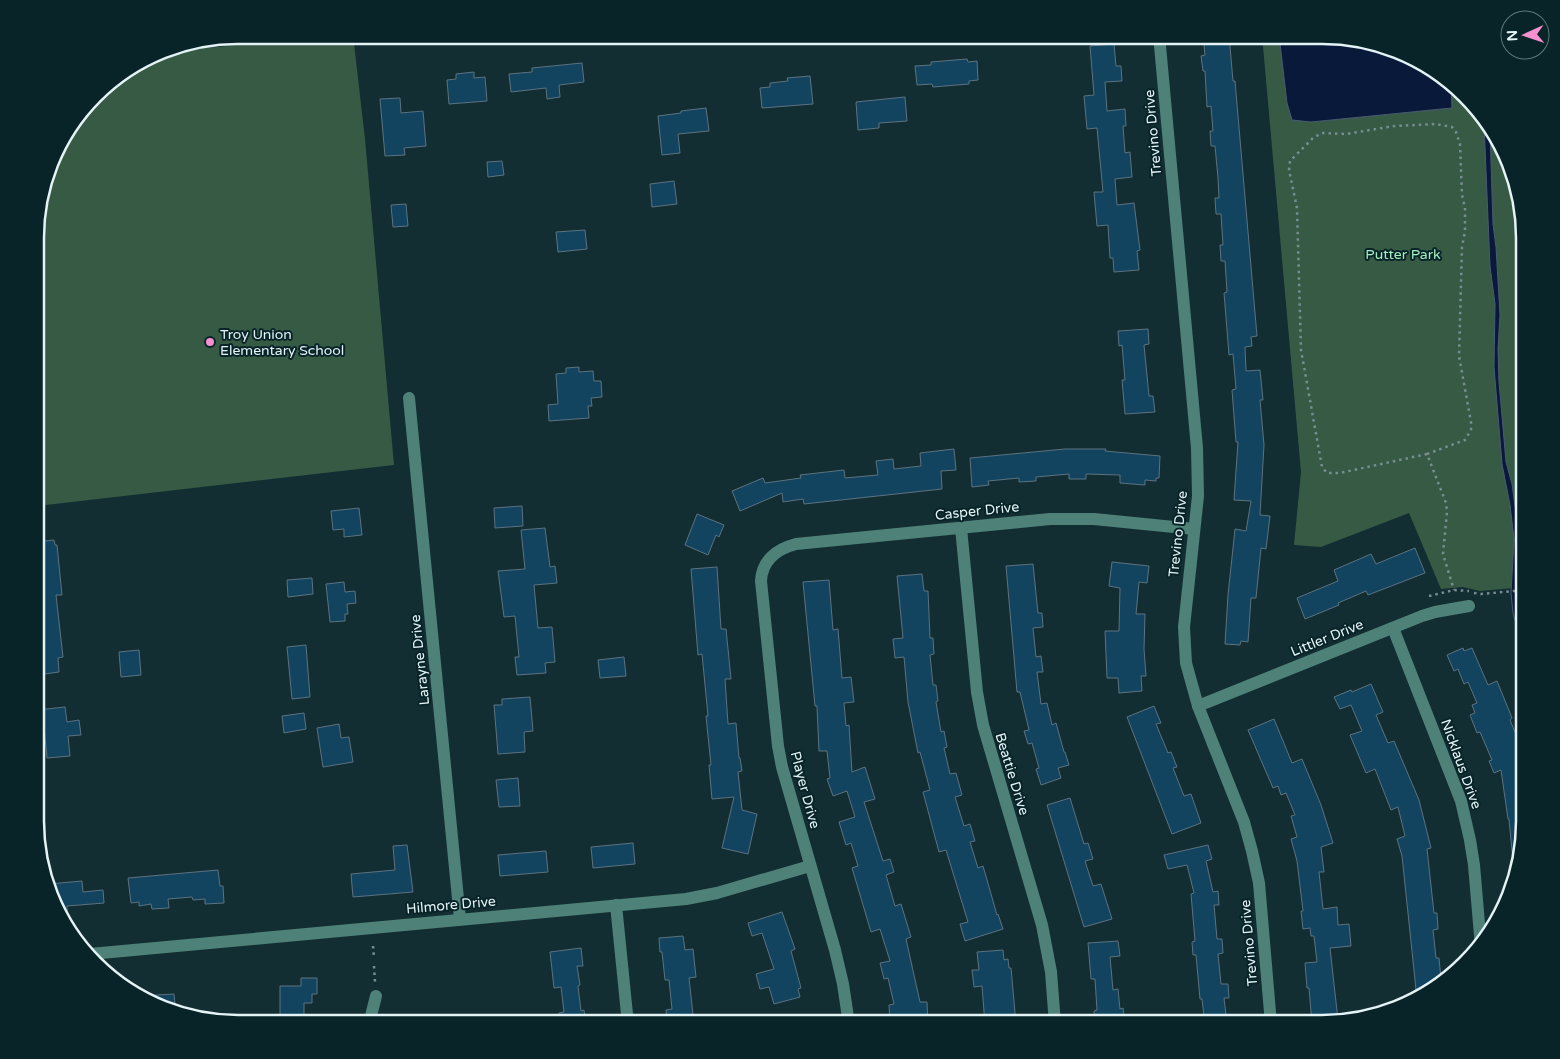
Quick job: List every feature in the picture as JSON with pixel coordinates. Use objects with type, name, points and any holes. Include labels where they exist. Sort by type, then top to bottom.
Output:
[{"type":"street","name":"Trevino Drive","points":[[1160,44],[1197,448],[1198,496],[1185,614],[1184,638],[1187,673],[1198,706],[1244,822],[1252,851],[1259,883],[1270,1015]]},
{"type":"street","name":"Larayne Drive","points":[[409,398],[460,919]]},
{"type":"street","name":"Casper Drive","points":[[768,560],[778,550],[796,544],[1070,519],[1094,519],[1194,529]]},
{"type":"street","name":"Beattie Drive","points":[[961,528],[981,719],[1044,932],[1051,972],[1055,1015]]},
{"type":"street","name":"Player Drive","points":[[768,560],[762,573],[761,581],[778,746],[786,786],[836,950],[848,1015]]},
{"type":"street","name":"Littler Drive","points":[[1198,706],[1435,612],[1470,606]]},
{"type":"street","name":"Nicklaus Drive","points":[[1393,628],[1461,801],[1474,865],[1479,935]]},
{"type":"street","name":"Hilmore Drive","points":[[96,953],[686,899],[717,893],[810,866]]},
{"type":"street","points":[[616,905],[627,1015]]},
{"type":"street","points":[[372,1015],[376,996]]},
{"type":"path","points":[[1436,124],[1452,126],[1460,144],[1465,231],[1462,247],[1459,356],[1472,422],[1471,430],[1465,440],[1427,454],[1340,473],[1327,473],[1322,467],[1301,350],[1297,208],[1289,170],[1290,161],[1296,154],[1313,138],[1322,133],[1346,134],[1394,126],[1436,124]]},
{"type":"path","points":[[1427,454],[1448,512],[1443,554],[1454,590]]},
{"type":"path","points":[[1428,596],[1454,590],[1481,594],[1516,591]]},
{"type":"path","points":[[373,946],[374,958]]},
{"type":"green space","name":"Troy Union Elementary School","points":[[250,44],[354,44],[365,139],[394,465],[44,505],[44,225],[50,188],[64,152],[76,130],[110,92],[130,76],[152,64],[191,49]]},
{"type":"green space","name":"Putter Park","points":[[1263,44],[1347,45],[1372,50],[1408,64],[1430,76],[1468,110],[1484,130],[1496,152],[1510,188],[1516,225],[1516,588],[1480,591],[1463,587],[1441,589],[1409,513],[1321,547],[1294,545],[1301,472]]},
{"type":"water","points":[[1280,44],[1335,44],[1360,47],[1384,54],[1430,76],[1451,93],[1452,108],[1311,122],[1292,120],[1287,103]]},
{"type":"water","points":[[1484,131],[1490,142],[1493,224],[1500,315],[1499,382],[1506,462],[1512,484],[1516,514],[1516,624],[1511,593],[1514,539],[1502,464],[1494,367],[1495,304],[1490,266]]},
{"type":"building","points":[[1114,44],[1116,66],[1121,66],[1122,81],[1105,82],[1107,111],[1125,109],[1126,126],[1123,126],[1125,153],[1130,152],[1132,177],[1115,179],[1117,205],[1134,203],[1140,250],[1137,251],[1139,270],[1114,272],[1113,258],[1110,258],[1108,225],[1097,226],[1094,192],[1103,192],[1097,128],[1087,129],[1084,96],[1094,95],[1090,46]]},
{"type":"building","points":[[1204,44],[1230,44],[1233,81],[1235,81],[1257,336],[1251,337],[1252,346],[1245,347],[1246,371],[1260,370],[1263,400],[1260,400],[1264,445],[1260,515],[1270,516],[1266,549],[1261,548],[1256,598],[1251,598],[1248,642],[1241,641],[1240,645],[1225,644],[1228,595],[1235,529],[1246,531],[1251,501],[1234,500],[1238,442],[1236,442],[1232,390],[1236,389],[1233,354],[1229,355],[1224,293],[1227,292],[1225,261],[1221,261],[1220,245],[1223,245],[1221,214],[1216,214],[1215,198],[1219,198],[1215,146],[1211,146],[1210,131],[1213,131],[1211,106],[1207,107],[1205,71],[1203,71],[1201,56],[1205,55]]},
{"type":"building","points":[[967,59],[968,62],[977,61],[978,80],[969,81],[969,84],[933,87],[932,84],[917,85],[915,66],[931,65],[931,62]]},
{"type":"building","points":[[582,63],[584,82],[559,85],[560,97],[547,99],[546,88],[511,92],[509,74],[532,72],[532,68]]},
{"type":"building","points":[[474,72],[474,78],[485,77],[487,101],[449,104],[447,80],[456,79],[456,74]]},
{"type":"building","points":[[810,76],[813,104],[762,108],[760,88],[770,87],[770,83],[788,81],[787,78]]},
{"type":"building","points":[[905,97],[907,121],[879,123],[879,128],[858,130],[856,102]]},
{"type":"building","points":[[400,98],[401,113],[423,111],[426,146],[404,148],[405,155],[385,156],[380,99]]},
{"type":"building","points":[[706,108],[709,131],[678,134],[680,153],[662,155],[658,116]]},
{"type":"building","points":[[502,161],[504,175],[488,177],[487,162]]},
{"type":"building","points":[[674,181],[677,204],[652,207],[650,184]]},
{"type":"building","points":[[406,204],[408,226],[393,227],[391,205]]},
{"type":"building","points":[[585,230],[587,249],[558,252],[556,232]]},
{"type":"building","points":[[1148,329],[1149,344],[1144,345],[1149,396],[1153,396],[1155,412],[1125,414],[1122,380],[1125,380],[1122,345],[1119,346],[1118,331]]},
{"type":"building","points":[[579,367],[579,372],[593,371],[594,381],[601,381],[602,397],[591,398],[592,406],[588,406],[589,418],[549,421],[548,405],[558,404],[556,374],[566,373],[566,368]]},
{"type":"building","points":[[954,449],[956,470],[941,471],[942,489],[804,504],[803,499],[783,502],[782,493],[740,511],[732,491],[763,478],[765,483],[801,478],[800,475],[844,470],[845,478],[878,475],[876,461],[893,459],[894,469],[921,466],[920,453]]},
{"type":"building","points":[[1065,449],[1106,449],[1105,451],[1160,456],[1159,478],[1156,478],[1156,481],[1145,480],[1145,485],[1120,483],[1120,475],[1086,474],[1086,479],[1069,479],[1069,474],[1036,477],[1036,481],[1019,482],[1019,478],[988,481],[989,485],[972,487],[970,458]]},
{"type":"building","points":[[522,506],[523,526],[495,528],[494,508]]},
{"type":"building","points":[[359,508],[362,535],[344,537],[344,529],[333,530],[331,511]]},
{"type":"building","points":[[697,514],[724,525],[719,537],[716,535],[708,555],[685,545]]},
{"type":"building","points":[[545,528],[550,567],[555,566],[557,583],[534,585],[538,628],[552,627],[555,662],[545,663],[546,673],[517,675],[515,657],[519,657],[515,616],[504,617],[498,571],[525,569],[521,530]]},
{"type":"building","points":[[54,540],[55,545],[57,545],[62,595],[56,595],[63,657],[58,658],[59,672],[44,674],[44,541]]},
{"type":"building","points":[[1415,548],[1425,573],[1368,595],[1366,591],[1305,619],[1297,598],[1338,581],[1334,570],[1371,554],[1376,564]]},
{"type":"building","points":[[1112,562],[1149,566],[1147,583],[1139,582],[1136,614],[1145,614],[1144,649],[1146,676],[1141,676],[1142,691],[1119,693],[1118,678],[1107,678],[1105,631],[1119,631],[1120,588],[1109,586]]},
{"type":"building","points":[[1033,564],[1038,613],[1042,613],[1043,627],[1033,628],[1036,657],[1041,656],[1043,672],[1037,672],[1041,704],[1047,703],[1052,725],[1056,723],[1069,765],[1058,768],[1061,778],[1041,785],[1036,769],[1039,768],[1032,743],[1028,744],[1024,731],[1029,730],[1020,692],[1017,692],[1006,566]]},
{"type":"building","points":[[717,567],[721,629],[726,629],[731,679],[725,679],[728,724],[736,723],[742,771],[738,772],[742,810],[757,814],[748,854],[722,848],[734,797],[712,799],[706,716],[708,716],[702,654],[698,655],[691,569]]},
{"type":"building","points":[[922,574],[924,591],[928,591],[930,638],[933,638],[934,654],[930,655],[933,685],[936,685],[938,701],[936,702],[941,732],[944,731],[947,747],[944,748],[950,774],[956,773],[962,795],[955,797],[964,826],[970,824],[975,841],[970,842],[978,868],[983,866],[1003,929],[965,941],[960,924],[968,922],[946,850],[939,852],[923,792],[930,790],[920,752],[918,753],[908,702],[904,657],[895,658],[893,639],[903,638],[897,576]]},
{"type":"building","points":[[312,578],[313,594],[288,597],[287,580]]},
{"type":"building","points":[[829,580],[833,630],[838,629],[842,678],[851,677],[854,702],[844,703],[846,726],[849,725],[852,772],[865,767],[875,799],[864,802],[883,861],[890,859],[894,872],[886,875],[895,906],[901,904],[911,937],[906,939],[920,1002],[927,1002],[928,1015],[890,1015],[889,1005],[894,1004],[888,978],[884,979],[880,963],[890,961],[880,929],[871,932],[852,868],[858,866],[851,843],[846,845],[839,822],[855,817],[847,791],[833,796],[827,779],[830,778],[827,751],[819,751],[817,706],[815,706],[803,582]]},
{"type":"building","points":[[344,582],[345,592],[355,591],[356,603],[347,604],[348,614],[345,614],[345,621],[330,622],[326,584]]},
{"type":"building","points":[[306,645],[310,697],[292,699],[287,647]]},
{"type":"building","points":[[1463,648],[1464,651],[1472,648],[1488,685],[1497,681],[1512,718],[1510,720],[1516,735],[1516,834],[1513,860],[1509,819],[1501,770],[1494,773],[1489,761],[1492,760],[1480,732],[1477,733],[1470,715],[1475,713],[1472,705],[1477,703],[1468,682],[1464,684],[1458,669],[1454,671],[1447,655]]},
{"type":"building","points":[[139,650],[141,675],[121,677],[119,652]]},
{"type":"building","points":[[624,657],[626,676],[600,678],[598,660]]},
{"type":"building","points":[[1371,684],[1383,712],[1376,715],[1388,743],[1394,741],[1419,800],[1431,848],[1427,849],[1434,913],[1437,913],[1438,929],[1433,930],[1436,958],[1439,958],[1441,975],[1416,991],[1402,856],[1397,839],[1405,836],[1398,807],[1391,810],[1375,769],[1366,773],[1350,735],[1362,731],[1351,705],[1340,709],[1334,697],[1351,690],[1352,692]]},
{"type":"building","points":[[530,697],[533,731],[524,732],[525,752],[498,754],[494,705],[502,705],[502,699]]},
{"type":"building","points":[[1154,706],[1161,723],[1156,724],[1168,753],[1171,752],[1177,767],[1173,768],[1184,796],[1191,794],[1201,823],[1172,834],[1127,717]]},
{"type":"building","points":[[65,707],[67,722],[79,720],[81,735],[68,736],[70,756],[47,758],[44,709]]},
{"type":"building","points":[[304,713],[306,729],[284,733],[282,716]]},
{"type":"building","points":[[1274,719],[1292,763],[1302,759],[1321,805],[1333,843],[1321,847],[1324,872],[1319,872],[1323,909],[1337,907],[1338,925],[1349,924],[1351,946],[1330,948],[1337,1015],[1311,1015],[1305,963],[1317,962],[1314,936],[1311,936],[1310,928],[1303,929],[1301,911],[1303,911],[1297,861],[1291,839],[1297,837],[1291,816],[1295,815],[1286,793],[1281,795],[1278,786],[1273,788],[1248,730]]},
{"type":"building","points":[[339,724],[341,738],[349,737],[353,762],[323,767],[317,728]]},
{"type":"building","points":[[518,778],[520,806],[499,807],[496,780]]},
{"type":"building","points":[[1070,798],[1084,844],[1088,843],[1093,859],[1085,861],[1093,886],[1101,884],[1112,919],[1084,927],[1047,805]]},
{"type":"building","points":[[633,843],[635,864],[593,868],[591,847]]},
{"type":"building","points":[[407,845],[413,892],[353,897],[351,874],[395,870],[393,846]]},
{"type":"building","points":[[1208,845],[1212,859],[1206,861],[1213,892],[1218,891],[1219,905],[1214,905],[1217,939],[1222,939],[1223,953],[1218,954],[1221,984],[1228,984],[1229,998],[1224,998],[1226,1015],[1204,1015],[1202,999],[1200,999],[1196,955],[1193,955],[1192,942],[1195,941],[1191,894],[1194,893],[1187,865],[1168,869],[1164,855]]},
{"type":"building","points":[[546,851],[548,872],[500,876],[498,855]]},
{"type":"building","points":[[218,870],[220,886],[223,886],[224,903],[205,904],[205,899],[193,900],[192,897],[168,899],[169,908],[152,909],[151,904],[139,906],[139,902],[131,903],[128,878]]},
{"type":"building","points":[[82,881],[83,892],[103,890],[104,903],[67,906],[67,913],[54,884]]},
{"type":"building","points":[[782,912],[795,949],[791,951],[801,988],[798,989],[800,997],[774,1004],[769,987],[760,989],[756,974],[774,969],[762,933],[752,936],[748,923]]},
{"type":"building","points":[[683,936],[685,950],[693,949],[696,977],[689,978],[693,1015],[666,1015],[666,1010],[672,1009],[669,980],[665,980],[659,938]]},
{"type":"building","points":[[1118,941],[1120,956],[1110,957],[1113,990],[1118,989],[1120,1009],[1123,1008],[1124,1015],[1094,1015],[1094,1011],[1097,1010],[1095,979],[1091,979],[1088,943]]},
{"type":"building","points":[[581,948],[583,966],[577,966],[580,985],[578,986],[581,1011],[584,1010],[585,1015],[559,1015],[559,1013],[564,1012],[561,987],[554,988],[550,952]]},
{"type":"building","points":[[1003,950],[1004,960],[1008,959],[1009,968],[1011,968],[1015,1015],[984,1015],[982,986],[974,987],[972,970],[979,970],[977,952]]},
{"type":"building","points":[[301,978],[317,978],[317,994],[312,994],[312,1003],[304,1003],[304,1015],[280,1015],[280,986],[301,986]]},
{"type":"building","points":[[174,994],[175,1005],[164,1000],[153,995]]},
{"type":"place","name":"Troy Union Elementary School","points":[[210,342]]}]
